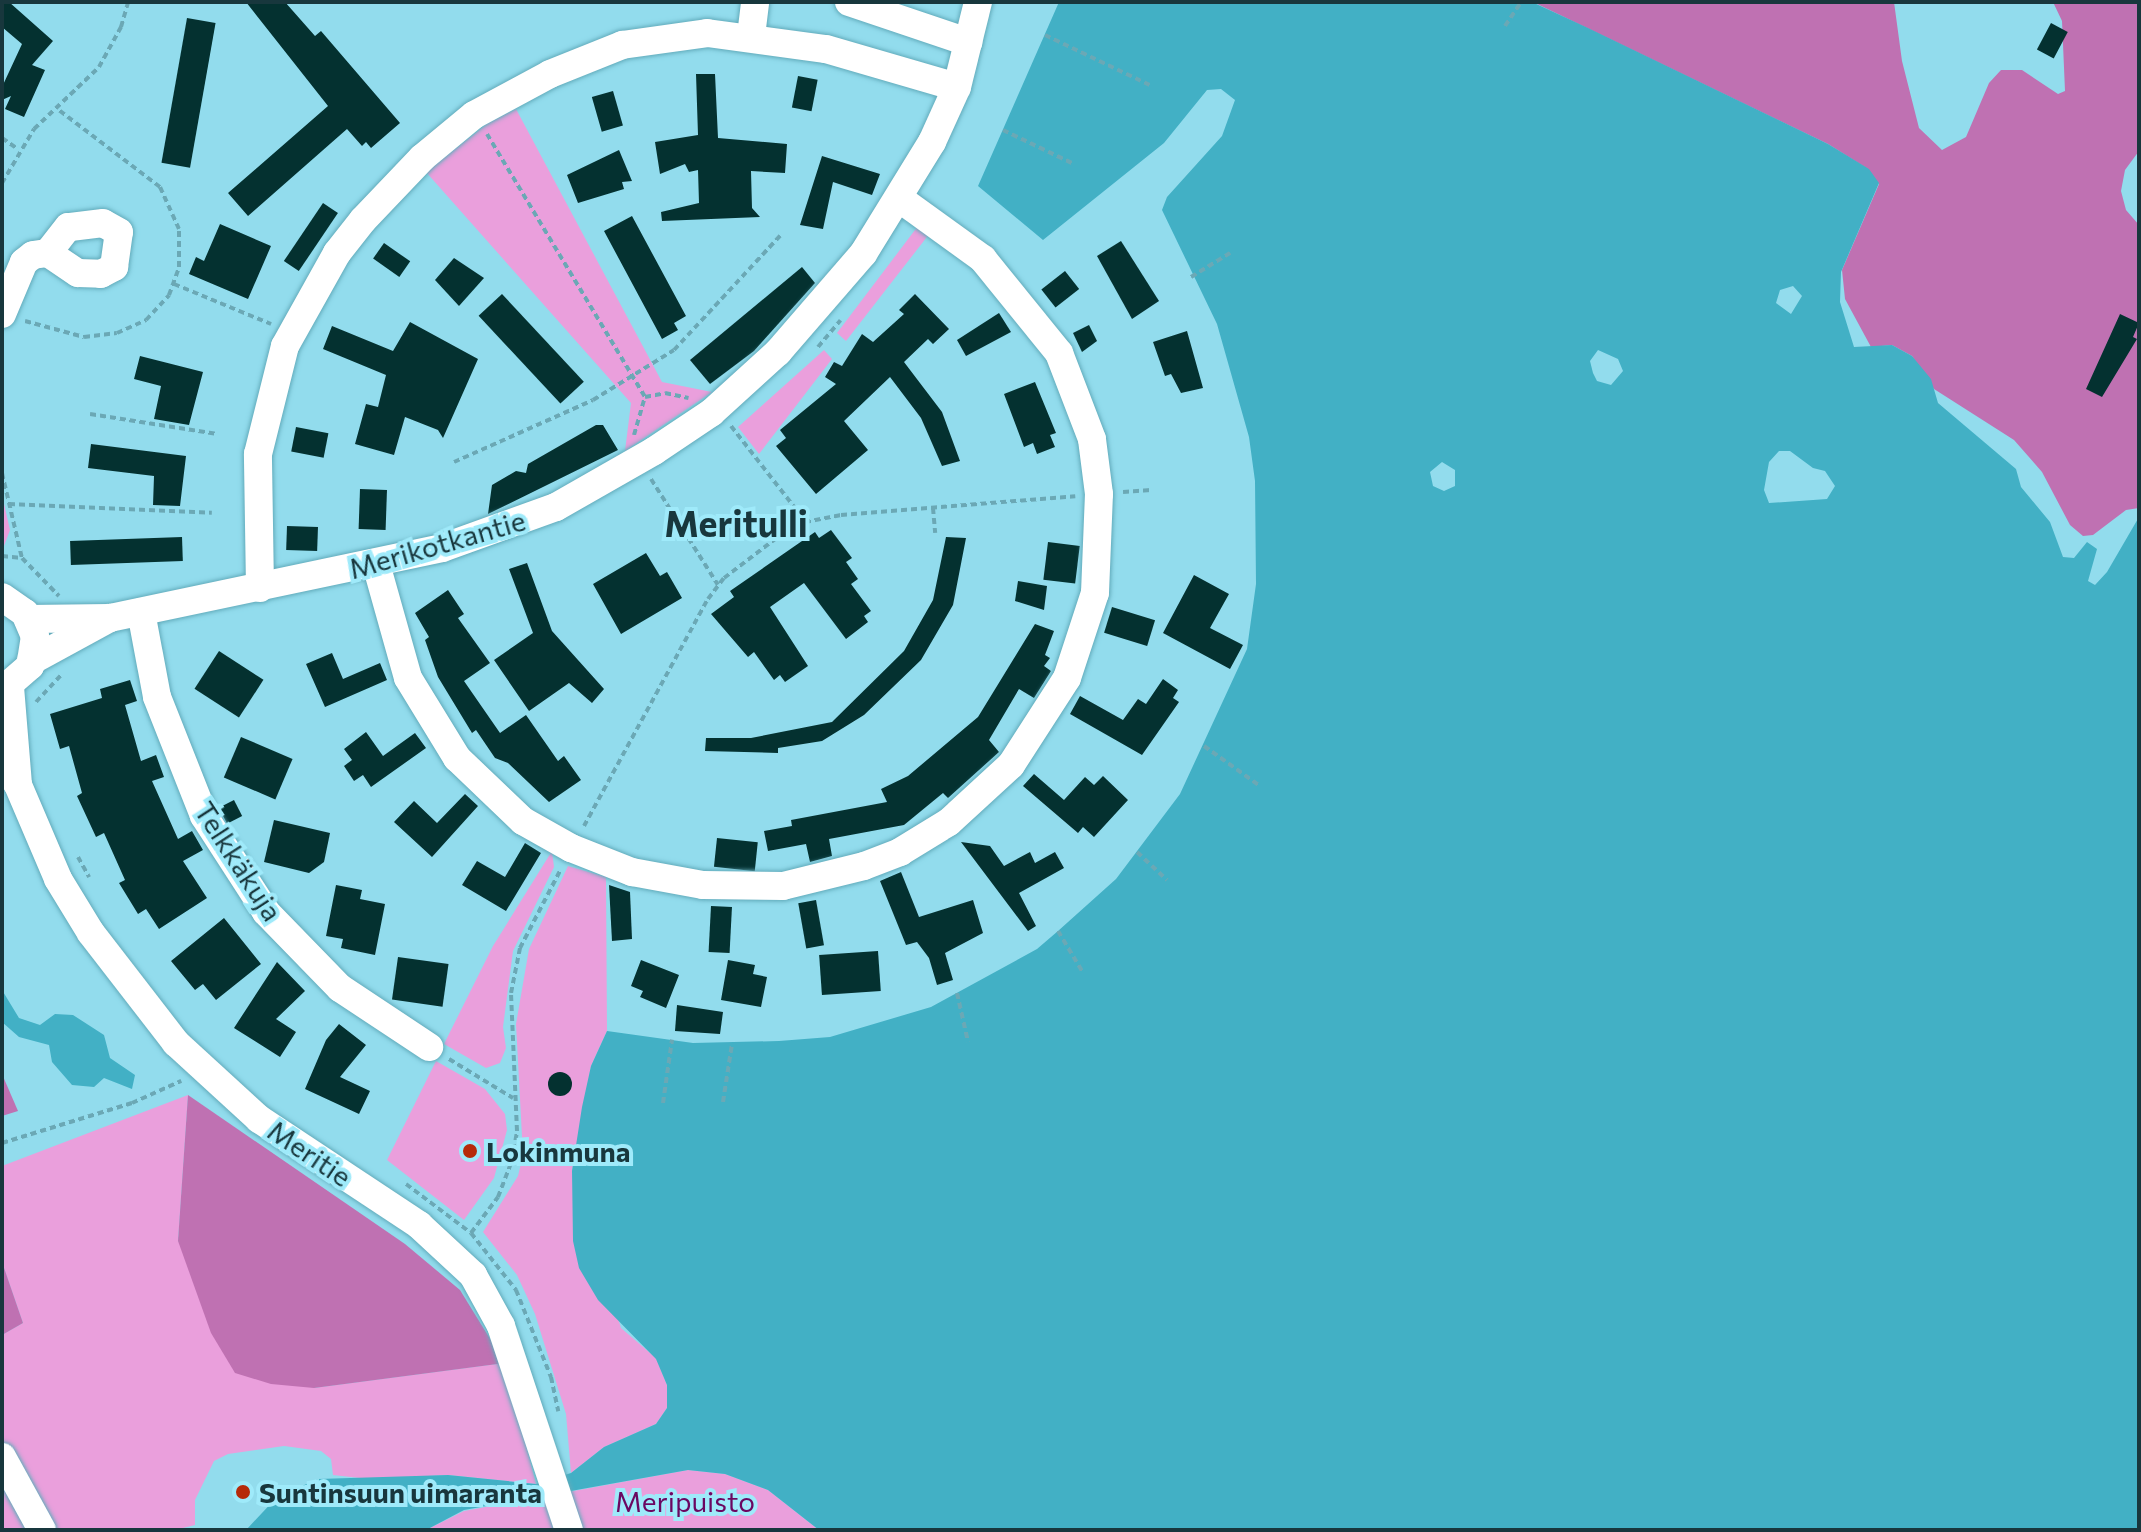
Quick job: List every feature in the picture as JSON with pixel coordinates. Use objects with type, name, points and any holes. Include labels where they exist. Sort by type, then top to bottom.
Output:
[{"type":"street","points":[[751,36],[755,2]]},
{"type":"street","points":[[849,2],[968,42]]},
{"type":"street","name":"Merikotkantie","points":[[28,619],[110,618],[376,564],[508,528],[648,476],[727,423],[778,352],[847,275],[900,199],[957,87],[978,2]]},
{"type":"street","points":[[260,588],[258,454],[292,333],[337,253],[363,220],[422,158],[474,115],[550,74],[622,45],[707,33],[751,36],[826,49],[957,87]]},
{"type":"street","points":[[376,564],[408,678],[457,758],[523,821],[571,848],[632,872],[689,882],[783,886],[864,866],[949,822],[1011,765],[1067,678],[1095,593],[1099,494],[1092,439],[1059,353],[983,259],[900,199]]},
{"type":"street","points":[[2,314],[24,262],[48,253]]},
{"type":"street","points":[[3,594],[28,619],[35,636],[31,661],[6,689]]},
{"type":"street","name":"Telkkäkuja","points":[[141,612],[157,697],[204,816],[266,912],[340,988],[429,1047]]},
{"type":"street","name":"Merikotkantie","points":[[31,661],[110,618]]},
{"type":"street","name":"Meritie","points":[[6,689],[10,773],[58,879],[91,933],[142,1003],[204,1071],[312,1157],[419,1225],[463,1243],[501,1326],[564,1519]]},
{"type":"street","points":[[2,1457],[36,1518]]},
{"type":"street","points":[[2,1499],[36,1518]]},
{"type":"path","points":[[2,183],[18,149],[99,67],[121,27],[128,2]]},
{"type":"path","points":[[1505,26],[1521,2]]},
{"type":"path","points":[[1045,35],[1150,85]]},
{"type":"path","points":[[474,115],[645,397],[634,437],[648,476],[718,585]]},
{"type":"path","points":[[1003,130],[1074,164]]},
{"type":"path","points":[[2,138],[18,149]]},
{"type":"path","points":[[454,462],[593,400],[631,373],[674,350],[780,236]]},
{"type":"path","points":[[1191,277],[1230,253]]},
{"type":"path","points":[[174,284],[292,333]]},
{"type":"path","points":[[814,350],[844,317]]},
{"type":"path","points":[[645,397],[685,396],[727,423],[806,522]]},
{"type":"path","points":[[90,414],[217,434]]},
{"type":"path","points":[[2,473],[22,558],[57,590],[62,603]]},
{"type":"path","points":[[463,1243],[498,1197],[512,1160],[511,993],[520,948],[571,848],[718,585],[795,524],[933,508],[1151,490]]},
{"type":"path","points":[[9,504],[212,513]]},
{"type":"path","points":[[933,508],[935,533]]},
{"type":"path","points":[[2,556],[22,558]]},
{"type":"path","points":[[32,715],[41,693],[73,664]]},
{"type":"path","points":[[1204,746],[1260,786]]},
{"type":"path","points":[[73,849],[92,883]]},
{"type":"path","points":[[1137,852],[1167,880]]},
{"type":"path","points":[[1058,931],[1082,971]]},
{"type":"path","points":[[957,993],[968,1042]]},
{"type":"path","points":[[663,1103],[672,1040]]},
{"type":"path","points":[[723,1102],[732,1044]]},
{"type":"path","points":[[429,1047],[513,1098]]},
{"type":"path","points":[[2,1143],[132,1103],[204,1071]]},
{"type":"path","points":[[398,1179],[434,1200],[463,1243],[516,1290],[551,1377],[559,1417]]},
{"type":"green space","points":[[516,109],[662,382],[712,392],[625,451],[631,403],[426,172],[487,124]]},
{"type":"green space","points":[[918,226],[930,233],[846,341],[837,333]]},
{"type":"green space","points":[[824,350],[832,359],[759,454],[738,427]]},
{"type":"green space","points":[[2,495],[10,530],[4,546],[2,537]]},
{"type":"green space","points":[[552,851],[554,867],[513,951],[503,1027],[506,1048],[500,1063],[486,1068],[444,1044],[493,946]]},
{"type":"green space","points":[[568,866],[606,877],[607,1031],[591,1066],[572,1171],[621,1328],[656,1358],[667,1385],[667,1408],[656,1424],[604,1447],[571,1473],[566,1414],[535,1314],[517,1275],[483,1232],[518,1176],[523,1155],[516,1024],[529,949]]},
{"type":"green space","points":[[436,1061],[485,1089],[505,1114],[507,1130],[494,1178],[464,1220],[387,1160]]},
{"type":"green space","points":[[188,1095],[178,1241],[314,1388],[505,1363],[536,1484],[448,1475],[369,1479],[333,1475],[331,1459],[321,1451],[284,1446],[228,1454],[214,1461],[195,1500],[195,1525],[175,1530],[2,1530],[2,1335],[23,1323],[2,1262],[2,1166]]},
{"type":"green space","name":"Meripuisto","points":[[688,1470],[725,1474],[768,1490],[819,1530],[426,1530],[464,1511]]},
{"type":"shaded area","points":[[1533,2],[1894,2],[1902,61],[1919,128],[1942,150],[1966,137],[1989,83],[2001,70],[2022,70],[2058,94],[2065,91],[2062,21],[2053,2],[2139,2],[2139,151],[2125,170],[2121,191],[2126,210],[2139,225],[2139,508],[2126,510],[2093,535],[2083,536],[2070,525],[2042,472],[2014,440],[1934,389],[1912,356],[1892,345],[1871,347],[1845,299],[1842,270],[1879,184],[1868,169],[1828,144]]},
{"type":"shaded area","points":[[2,1074],[18,1111],[2,1116]]},
{"type":"shaded area","points":[[188,1095],[405,1244],[460,1290],[505,1363],[314,1388],[271,1384],[235,1373],[211,1333],[178,1241]]},
{"type":"shaded area","points":[[2,1262],[23,1323],[2,1335]]},
{"type":"water","points":[[1059,2],[1532,2],[1828,144],[1869,169],[1879,183],[1841,272],[1840,302],[1854,347],[1892,345],[1912,356],[1931,379],[1938,403],[2016,469],[2021,487],[2050,522],[2063,557],[2074,558],[2087,542],[2097,549],[2088,581],[2095,585],[2107,572],[2139,517],[2139,1530],[819,1530],[768,1490],[725,1474],[688,1470],[464,1510],[426,1530],[246,1530],[277,1497],[318,1479],[448,1475],[536,1484],[571,1473],[604,1447],[656,1424],[667,1408],[667,1385],[656,1359],[598,1300],[579,1268],[573,1241],[572,1171],[582,1107],[591,1066],[607,1031],[693,1043],[779,1041],[830,1037],[931,1007],[1037,949],[1116,879],[1180,794],[1247,649],[1256,584],[1255,481],[1249,437],[1217,324],[1162,210],[1167,197],[1222,136],[1235,100],[1221,89],[1207,90],[1164,143],[1043,240],[978,186]],"holes":[[[1793,286],[1802,296],[1791,314],[1776,303],[1780,290]],[[1598,350],[1618,359],[1623,371],[1611,385],[1597,381],[1590,361]],[[1779,451],[1790,451],[1813,468],[1825,471],[1835,486],[1827,499],[1769,503],[1764,490],[1769,462]],[[1442,462],[1455,470],[1455,486],[1444,491],[1433,486],[1430,472]]]},
{"type":"water","points":[[2,990],[19,1018],[40,1025],[55,1014],[73,1015],[104,1035],[110,1058],[135,1075],[132,1089],[104,1078],[94,1087],[72,1085],[52,1062],[49,1045],[19,1037],[2,1022]]},
{"type":"building","points":[[2,2],[9,2],[53,41],[32,65],[45,70],[24,117],[5,109],[11,96],[2,100],[2,87],[22,44],[2,27]]},
{"type":"building","points":[[246,2],[285,2],[315,36],[321,31],[400,123],[371,148],[366,142],[362,146],[347,129],[248,216],[228,193],[328,106]]},
{"type":"building","points":[[187,18],[216,23],[190,168],[161,163]]},
{"type":"building","points":[[2051,23],[2068,32],[2054,58],[2037,49]]},
{"type":"building","points":[[696,74],[715,74],[718,138],[787,144],[785,173],[751,171],[752,208],[760,217],[662,221],[661,212],[699,203],[698,170],[689,172],[685,164],[660,174],[655,142],[698,135]]},
{"type":"building","points":[[798,76],[818,80],[812,111],[792,107]]},
{"type":"building","points":[[613,91],[623,126],[602,132],[592,97]]},
{"type":"building","points":[[619,150],[632,181],[622,182],[624,189],[578,203],[567,175]]},
{"type":"building","points":[[822,156],[880,174],[872,195],[833,182],[823,229],[800,225]]},
{"type":"building","points":[[323,203],[338,213],[299,271],[284,261]]},
{"type":"building","points":[[632,216],[686,316],[674,323],[678,330],[662,339],[604,231]]},
{"type":"building","points":[[220,224],[271,246],[248,299],[189,274],[196,257],[204,261]]},
{"type":"building","points":[[1121,241],[1159,301],[1132,319],[1097,256]]},
{"type":"building","points":[[384,243],[410,261],[399,277],[373,259]]},
{"type":"building","points":[[454,258],[484,278],[459,306],[435,280]]},
{"type":"building","points":[[802,267],[815,283],[754,351],[710,384],[690,360]]},
{"type":"building","points":[[1065,271],[1079,289],[1056,308],[1041,289]]},
{"type":"building","points":[[502,294],[584,382],[560,404],[479,316]]},
{"type":"building","points":[[915,294],[949,329],[933,344],[928,339],[904,362],[942,412],[960,461],[942,466],[921,418],[890,377],[844,421],[868,450],[816,494],[776,446],[786,438],[780,430],[836,384],[825,377],[834,362],[842,366],[862,334],[873,342],[904,314],[899,310]]},
{"type":"building","points":[[999,313],[1011,332],[966,356],[957,340]]},
{"type":"building","points":[[2120,314],[2139,323],[2133,337],[2137,339],[2102,397],[2086,389]]},
{"type":"building","points":[[410,322],[478,359],[443,438],[438,430],[405,417],[394,455],[355,444],[366,404],[378,407],[386,375],[323,349],[332,326],[393,351]]},
{"type":"building","points":[[1089,325],[1097,341],[1082,352],[1073,333]]},
{"type":"building","points":[[1187,331],[1203,388],[1181,393],[1171,374],[1165,376],[1153,342]]},
{"type":"building","points":[[140,356],[203,372],[189,425],[154,419],[161,386],[134,379]]},
{"type":"building","points":[[1035,382],[1056,433],[1050,435],[1055,447],[1037,454],[1033,443],[1024,447],[1004,394]]},
{"type":"building","points":[[596,425],[603,425],[618,450],[488,514],[492,485],[516,471],[526,473],[528,464]]},
{"type":"building","points":[[296,427],[328,433],[324,458],[291,452]]},
{"type":"building","points":[[91,444],[186,456],[180,506],[153,505],[154,476],[88,468]]},
{"type":"building","points":[[360,489],[387,490],[386,530],[359,529]]},
{"type":"building","points":[[287,526],[318,527],[317,551],[286,550]]},
{"type":"building","points":[[831,530],[852,558],[846,562],[858,579],[851,584],[871,611],[864,616],[868,622],[846,639],[804,583],[770,607],[808,666],[785,682],[780,675],[774,680],[754,652],[748,657],[711,614],[734,597],[730,591],[815,532],[819,538]]},
{"type":"building","points":[[182,537],[183,561],[71,565],[70,541]]},
{"type":"building","points":[[946,537],[966,538],[953,605],[921,660],[864,715],[822,741],[778,748],[778,753],[705,751],[706,738],[751,738],[832,722],[904,651],[933,600]]},
{"type":"building","points":[[1048,542],[1080,546],[1075,584],[1043,580]]},
{"type":"building","points":[[646,553],[660,576],[667,572],[682,598],[621,634],[593,584]]},
{"type":"building","points":[[527,563],[552,631],[604,689],[592,703],[569,683],[529,711],[494,660],[533,633],[509,569]]},
{"type":"building","points":[[1194,575],[1229,594],[1210,628],[1243,645],[1230,669],[1163,633]]},
{"type":"building","points":[[1018,581],[1047,586],[1044,610],[1015,601]]},
{"type":"building","points":[[448,590],[464,614],[458,618],[490,663],[464,681],[500,733],[526,715],[558,761],[564,756],[581,780],[549,802],[508,763],[495,758],[476,730],[472,733],[438,677],[425,640],[429,637],[415,613]]},
{"type":"building","points":[[1112,607],[1155,620],[1147,646],[1104,633]]},
{"type":"building","points":[[1035,624],[1054,631],[1045,655],[1050,658],[1044,666],[1051,671],[1034,698],[1019,689],[989,740],[999,752],[948,798],[943,793],[904,825],[829,839],[832,856],[810,862],[806,844],[768,851],[764,831],[792,826],[791,820],[887,802],[881,789],[908,776],[978,717]]},
{"type":"building","points":[[219,651],[263,680],[239,718],[194,689]]},
{"type":"building","points":[[332,653],[343,679],[380,663],[387,680],[325,707],[306,664]]},
{"type":"building","points":[[1163,679],[1178,690],[1173,698],[1179,702],[1142,755],[1070,714],[1080,696],[1123,720],[1138,699],[1146,704]]},
{"type":"building","points":[[130,680],[137,701],[125,705],[141,761],[156,755],[164,777],[152,781],[178,839],[192,831],[203,850],[183,861],[207,898],[159,929],[146,909],[138,914],[119,883],[125,880],[104,833],[96,837],[77,796],[82,793],[69,746],[60,749],[50,714],[102,698],[100,689]]},
{"type":"building","points":[[366,732],[383,756],[415,733],[426,748],[371,787],[363,775],[354,781],[344,766],[352,760],[344,749]]},
{"type":"building","points":[[241,737],[293,759],[275,799],[224,778]]},
{"type":"building","points":[[1034,774],[1064,800],[1085,777],[1094,785],[1103,776],[1128,800],[1094,837],[1083,827],[1078,833],[1023,786]]},
{"type":"building","points":[[465,794],[478,806],[432,857],[394,822],[414,801],[437,823]]},
{"type":"building","points":[[234,800],[242,816],[227,824],[219,808]]},
{"type":"building","points":[[274,820],[330,833],[324,862],[309,873],[264,862]]},
{"type":"building","points":[[717,838],[758,842],[755,871],[714,867]]},
{"type":"building","points":[[961,842],[990,846],[1004,866],[1030,852],[1035,863],[1055,852],[1064,868],[1019,893],[1036,926],[1028,931]]},
{"type":"building","points":[[525,843],[541,853],[506,911],[462,885],[477,861],[505,877]]},
{"type":"building","points":[[901,872],[919,917],[973,900],[983,933],[945,953],[953,980],[937,985],[929,958],[917,942],[906,945],[880,881]]},
{"type":"building","points":[[336,885],[362,890],[360,899],[385,904],[375,955],[341,948],[343,939],[326,936]]},
{"type":"building","points":[[609,885],[630,892],[632,939],[612,941]]},
{"type":"building","points":[[816,900],[824,945],[806,948],[798,903]]},
{"type":"building","points":[[711,906],[732,907],[730,953],[709,952]]},
{"type":"building","points":[[224,918],[261,964],[216,1000],[203,984],[195,990],[171,961]]},
{"type":"building","points":[[878,951],[881,991],[822,995],[819,955]]},
{"type":"building","points":[[398,957],[449,964],[443,1007],[392,1000]]},
{"type":"building","points":[[641,960],[679,975],[666,1008],[640,997],[643,991],[631,986]]},
{"type":"building","points":[[728,960],[755,965],[753,974],[767,977],[761,1007],[721,1000]]},
{"type":"building","points":[[277,962],[305,991],[276,1019],[296,1032],[280,1057],[234,1028]]},
{"type":"building","points":[[677,1005],[723,1012],[720,1034],[675,1031]]},
{"type":"building","points":[[339,1024],[366,1045],[340,1077],[370,1091],[359,1114],[305,1089],[326,1040]]},
{"type":"building","points":[[560,1072],[569,1075],[572,1084],[569,1093],[560,1096],[551,1093],[548,1084],[551,1075]]},
{"type":"place","name":"Lokinmuna","points":[[470,1151]]},
{"type":"place","name":"Suntinsuun uimaranta","points":[[243,1492]]},
{"type":"district","name":"Meritulli","points":[[736,523]]}]
